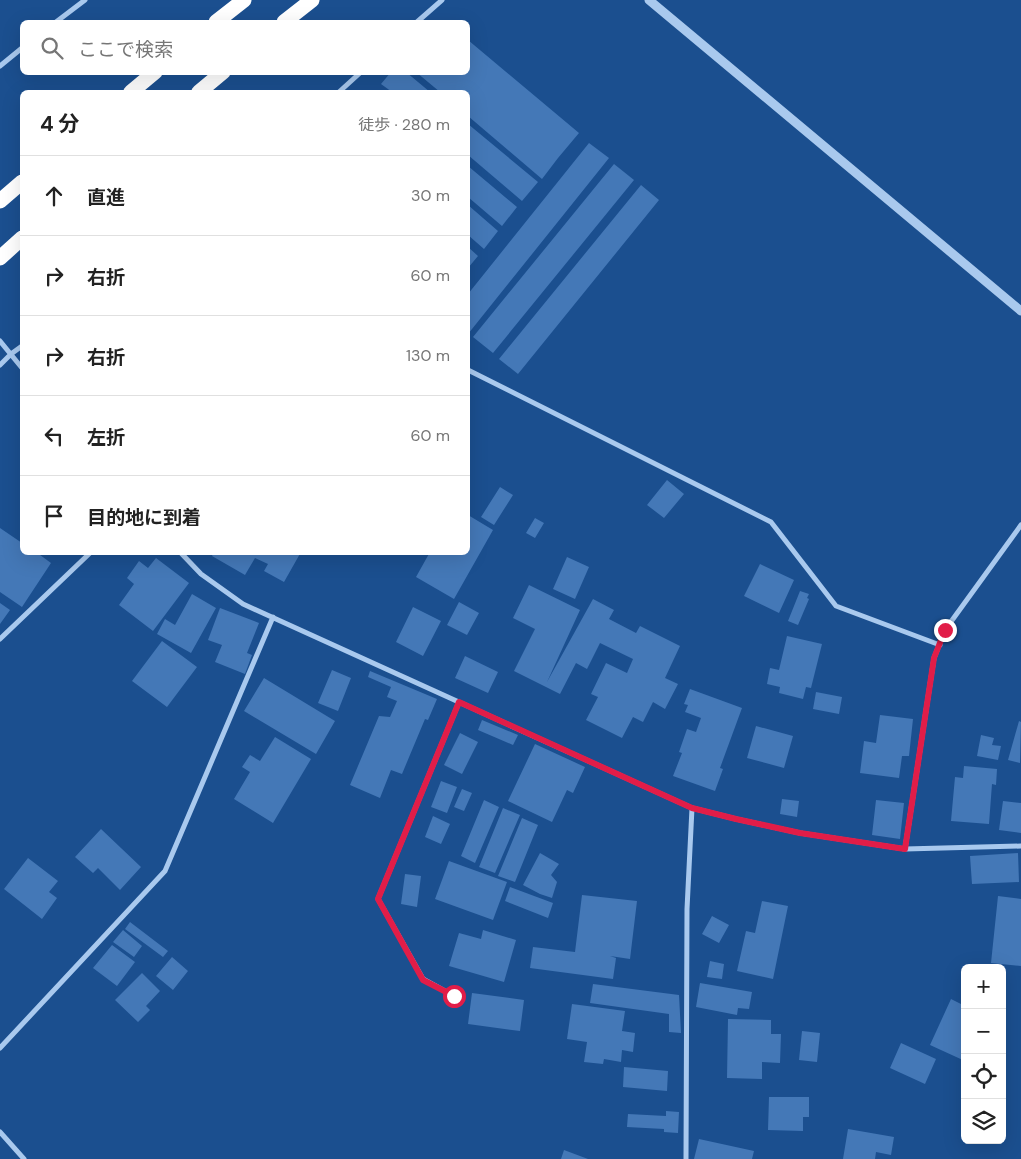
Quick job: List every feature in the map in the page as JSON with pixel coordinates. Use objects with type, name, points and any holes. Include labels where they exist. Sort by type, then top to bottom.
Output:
[{"type":"highway","points":[[219,20],[244,0]]},
{"type":"highway","points":[[287,20],[312,0]]},
{"type":"highway","points":[[133,90],[151,75]]},
{"type":"highway","points":[[201,90],[219,75]]},
{"type":"highway","points":[[0,201],[20,184]]},
{"type":"highway","points":[[0,258],[20,240]]},
{"type":"street","points":[[59,20],[85,0]]},
{"type":"street","points":[[419,20],[442,0]]},
{"type":"street","points":[[649,0],[1021,311]]},
{"type":"street","points":[[0,66],[20,50]]},
{"type":"street","points":[[341,90],[358,75]]},
{"type":"street","points":[[0,341],[20,365]]},
{"type":"street","points":[[0,364],[20,347]]},
{"type":"street","points":[[470,371],[770,522],[836,606],[940,645]]},
{"type":"street","points":[[905,849],[934,658],[945,630],[1021,525]]},
{"type":"street","points":[[0,639],[88,555]]},
{"type":"street","points":[[183,555],[201,574],[243,604],[692,808],[800,833],[905,849],[1021,846]]},
{"type":"street","points":[[0,1048],[165,872],[273,617]]},
{"type":"street","points":[[454,996],[423,980],[378,899],[459,702]]},
{"type":"street","points":[[686,1159],[687,909],[692,808]]},
{"type":"street","points":[[0,1132],[24,1159]]},
{"type":"building","points":[[470,42],[579,133],[542,179],[470,118],[470,90],[438,90],[420,75],[470,75]]},
{"type":"building","points":[[388,75],[410,75],[428,90],[389,90],[381,84]]},
{"type":"building","points":[[470,126],[538,182],[522,201],[470,157]]},
{"type":"building","points":[[589,143],[609,158],[470,332],[470,292]]},
{"type":"building","points":[[614,164],[634,180],[493,353],[473,337]]},
{"type":"building","points":[[470,168],[517,207],[502,226],[470,199]]},
{"type":"building","points":[[641,185],[659,200],[518,374],[499,359]]},
{"type":"building","points":[[470,207],[498,231],[484,249],[470,237]]},
{"type":"building","points":[[470,249],[478,256],[470,266]]},
{"type":"building","points":[[667,480],[684,494],[664,518],[647,505]]},
{"type":"building","points":[[500,487],[513,495],[494,525],[481,517]]},
{"type":"building","points":[[470,516],[493,530],[454,599],[416,577],[428,555],[470,555]]},
{"type":"building","points":[[535,518],[544,523],[535,538],[526,533]]},
{"type":"building","points":[[0,528],[20,542],[20,555],[40,555],[51,563],[22,607],[0,592]]},
{"type":"building","points":[[299,555],[284,582],[264,571],[268,564],[255,558],[245,575],[212,556]]},
{"type":"building","points":[[567,557],[589,567],[575,599],[553,589]]},
{"type":"building","points":[[156,558],[189,583],[153,631],[119,605],[134,584],[127,578],[139,561],[148,568]]},
{"type":"building","points":[[760,564],[794,580],[779,613],[744,596]]},
{"type":"building","points":[[529,585],[580,610],[547,682],[593,599],[614,610],[609,619],[636,633],[640,626],[680,646],[665,678],[678,684],[665,709],[653,702],[643,722],[633,717],[622,738],[586,720],[598,697],[591,694],[606,663],[627,673],[633,659],[600,643],[587,669],[576,663],[560,694],[514,671],[535,629],[513,618]]},
{"type":"building","points":[[800,591],[809,594],[807,598],[809,599],[798,625],[788,621]]},
{"type":"building","points":[[192,594],[216,608],[191,653],[157,634],[165,619],[175,625]]},
{"type":"building","points":[[459,602],[479,613],[467,635],[447,625]]},
{"type":"building","points":[[0,603],[10,610],[0,624]]},
{"type":"building","points":[[413,607],[441,621],[423,656],[396,642]]},
{"type":"building","points":[[220,608],[259,623],[247,653],[252,655],[245,674],[215,662],[222,645],[208,640]]},
{"type":"building","points":[[787,636],[822,644],[811,688],[806,687],[803,699],[779,693],[780,687],[767,684],[770,668],[779,670]]},
{"type":"building","points":[[162,641],[197,667],[167,707],[132,681]]},
{"type":"building","points":[[465,656],[498,672],[488,693],[455,678]]},
{"type":"building","points":[[332,670],[351,678],[338,711],[318,703]]},
{"type":"building","points":[[370,671],[437,699],[428,720],[425,719],[402,774],[391,770],[380,798],[350,785],[379,716],[390,717],[397,701],[387,697],[391,687],[368,677]]},
{"type":"building","points":[[264,678],[335,721],[316,754],[244,711]]},
{"type":"building","points":[[690,689],[742,708],[720,768],[723,769],[715,791],[673,776],[682,753],[679,752],[687,729],[696,732],[701,718],[685,712],[688,705],[684,704]]},
{"type":"building","points":[[816,692],[842,697],[839,714],[813,709]]},
{"type":"building","points":[[880,715],[913,719],[909,756],[902,756],[899,778],[860,773],[864,741],[876,743]]},
{"type":"building","points":[[482,720],[518,735],[513,745],[478,730]]},
{"type":"building","points":[[1019,721],[1021,722],[1020,763],[1008,760]]},
{"type":"building","points":[[756,726],[793,736],[784,768],[747,758]]},
{"type":"building","points":[[460,733],[478,742],[462,774],[444,765]]},
{"type":"building","points":[[981,735],[994,738],[992,745],[1001,746],[998,760],[977,756]]},
{"type":"building","points":[[275,737],[311,759],[273,823],[234,799],[250,772],[242,767],[250,755],[260,761]]},
{"type":"building","points":[[535,744],[585,767],[573,793],[567,790],[552,822],[508,801]]},
{"type":"building","points":[[964,766],[997,769],[996,785],[992,784],[989,824],[951,821],[955,777],[963,778]]},
{"type":"building","points":[[441,781],[457,787],[447,813],[431,807]]},
{"type":"building","points":[[462,789],[472,793],[464,811],[454,807]]},
{"type":"building","points":[[782,799],[799,801],[797,817],[780,814]]},
{"type":"building","points":[[484,800],[499,807],[475,863],[461,856]]},
{"type":"building","points":[[876,800],[904,803],[900,839],[872,835]]},
{"type":"building","points":[[1003,801],[1021,803],[1021,833],[999,830]]},
{"type":"building","points":[[503,808],[520,815],[495,873],[479,867]]},
{"type":"building","points":[[433,816],[450,824],[441,844],[425,837]]},
{"type":"building","points":[[522,818],[538,825],[515,882],[498,876]]},
{"type":"building","points":[[101,829],[141,867],[120,890],[98,868],[93,873],[75,857]]},
{"type":"building","points":[[540,853],[559,864],[551,875],[557,882],[552,898],[523,885]]},
{"type":"building","points":[[1018,853],[1019,882],[972,884],[970,856]]},
{"type":"building","points":[[28,858],[58,881],[49,892],[57,898],[42,919],[4,889]]},
{"type":"building","points":[[449,861],[507,882],[493,920],[435,899]]},
{"type":"building","points":[[405,874],[421,876],[417,907],[401,904]]},
{"type":"building","points":[[510,887],[553,903],[548,918],[505,901]]},
{"type":"building","points":[[582,895],[637,901],[630,959],[610,956],[616,958],[613,979],[530,968],[533,947],[575,952]]},
{"type":"building","points":[[998,896],[1021,899],[1021,966],[991,963]]},
{"type":"building","points":[[762,901],[788,906],[773,979],[737,971],[746,931],[755,933]]},
{"type":"building","points":[[712,916],[729,925],[719,943],[702,934]]},
{"type":"building","points":[[130,922],[168,951],[163,957],[125,929]]},
{"type":"building","points":[[123,930],[142,946],[134,957],[113,942]]},
{"type":"building","points":[[483,930],[516,940],[504,982],[449,966],[459,933],[481,939]]},
{"type":"building","points":[[112,945],[135,962],[117,986],[93,968]]},
{"type":"building","points":[[172,957],[188,971],[173,990],[156,976]]},
{"type":"building","points":[[710,961],[724,964],[722,979],[707,977]]},
{"type":"building","points":[[142,973],[160,991],[146,1006],[150,1010],[138,1022],[115,1000]]},
{"type":"building","points":[[700,983],[752,992],[749,1009],[738,1008],[737,1015],[696,1007]]},
{"type":"building","points":[[593,984],[679,995],[681,1033],[669,1032],[669,1014],[590,1003]]},
{"type":"building","points":[[472,993],[524,1000],[520,1031],[468,1024]]},
{"type":"building","points":[[951,999],[961,1004],[961,1059],[930,1045]]},
{"type":"building","points":[[572,1004],[625,1011],[622,1031],[635,1033],[633,1052],[622,1050],[621,1062],[604,1059],[603,1064],[584,1062],[587,1042],[567,1039]]},
{"type":"building","points":[[728,1019],[771,1020],[771,1034],[781,1034],[780,1063],[762,1062],[762,1079],[727,1078]]},
{"type":"building","points":[[802,1031],[820,1033],[817,1062],[799,1060]]},
{"type":"building","points":[[901,1043],[936,1059],[925,1084],[890,1068]]},
{"type":"building","points":[[624,1067],[668,1071],[667,1091],[623,1087]]},
{"type":"building","points":[[769,1097],[809,1097],[809,1117],[803,1117],[803,1131],[768,1130]]},
{"type":"building","points":[[666,1111],[679,1112],[678,1133],[664,1132],[664,1129],[627,1127],[628,1114],[666,1116]]},
{"type":"building","points":[[848,1129],[894,1137],[891,1155],[876,1152],[875,1159],[843,1159]]},
{"type":"building","points":[[699,1139],[754,1151],[752,1159],[694,1159]]},
{"type":"building","points":[[564,1150],[588,1159],[561,1159]]},
{"type":"route","points":[[454,996],[423,980],[378,899],[459,702],[692,808],[800,833],[905,849],[934,658],[945,630]]}]
